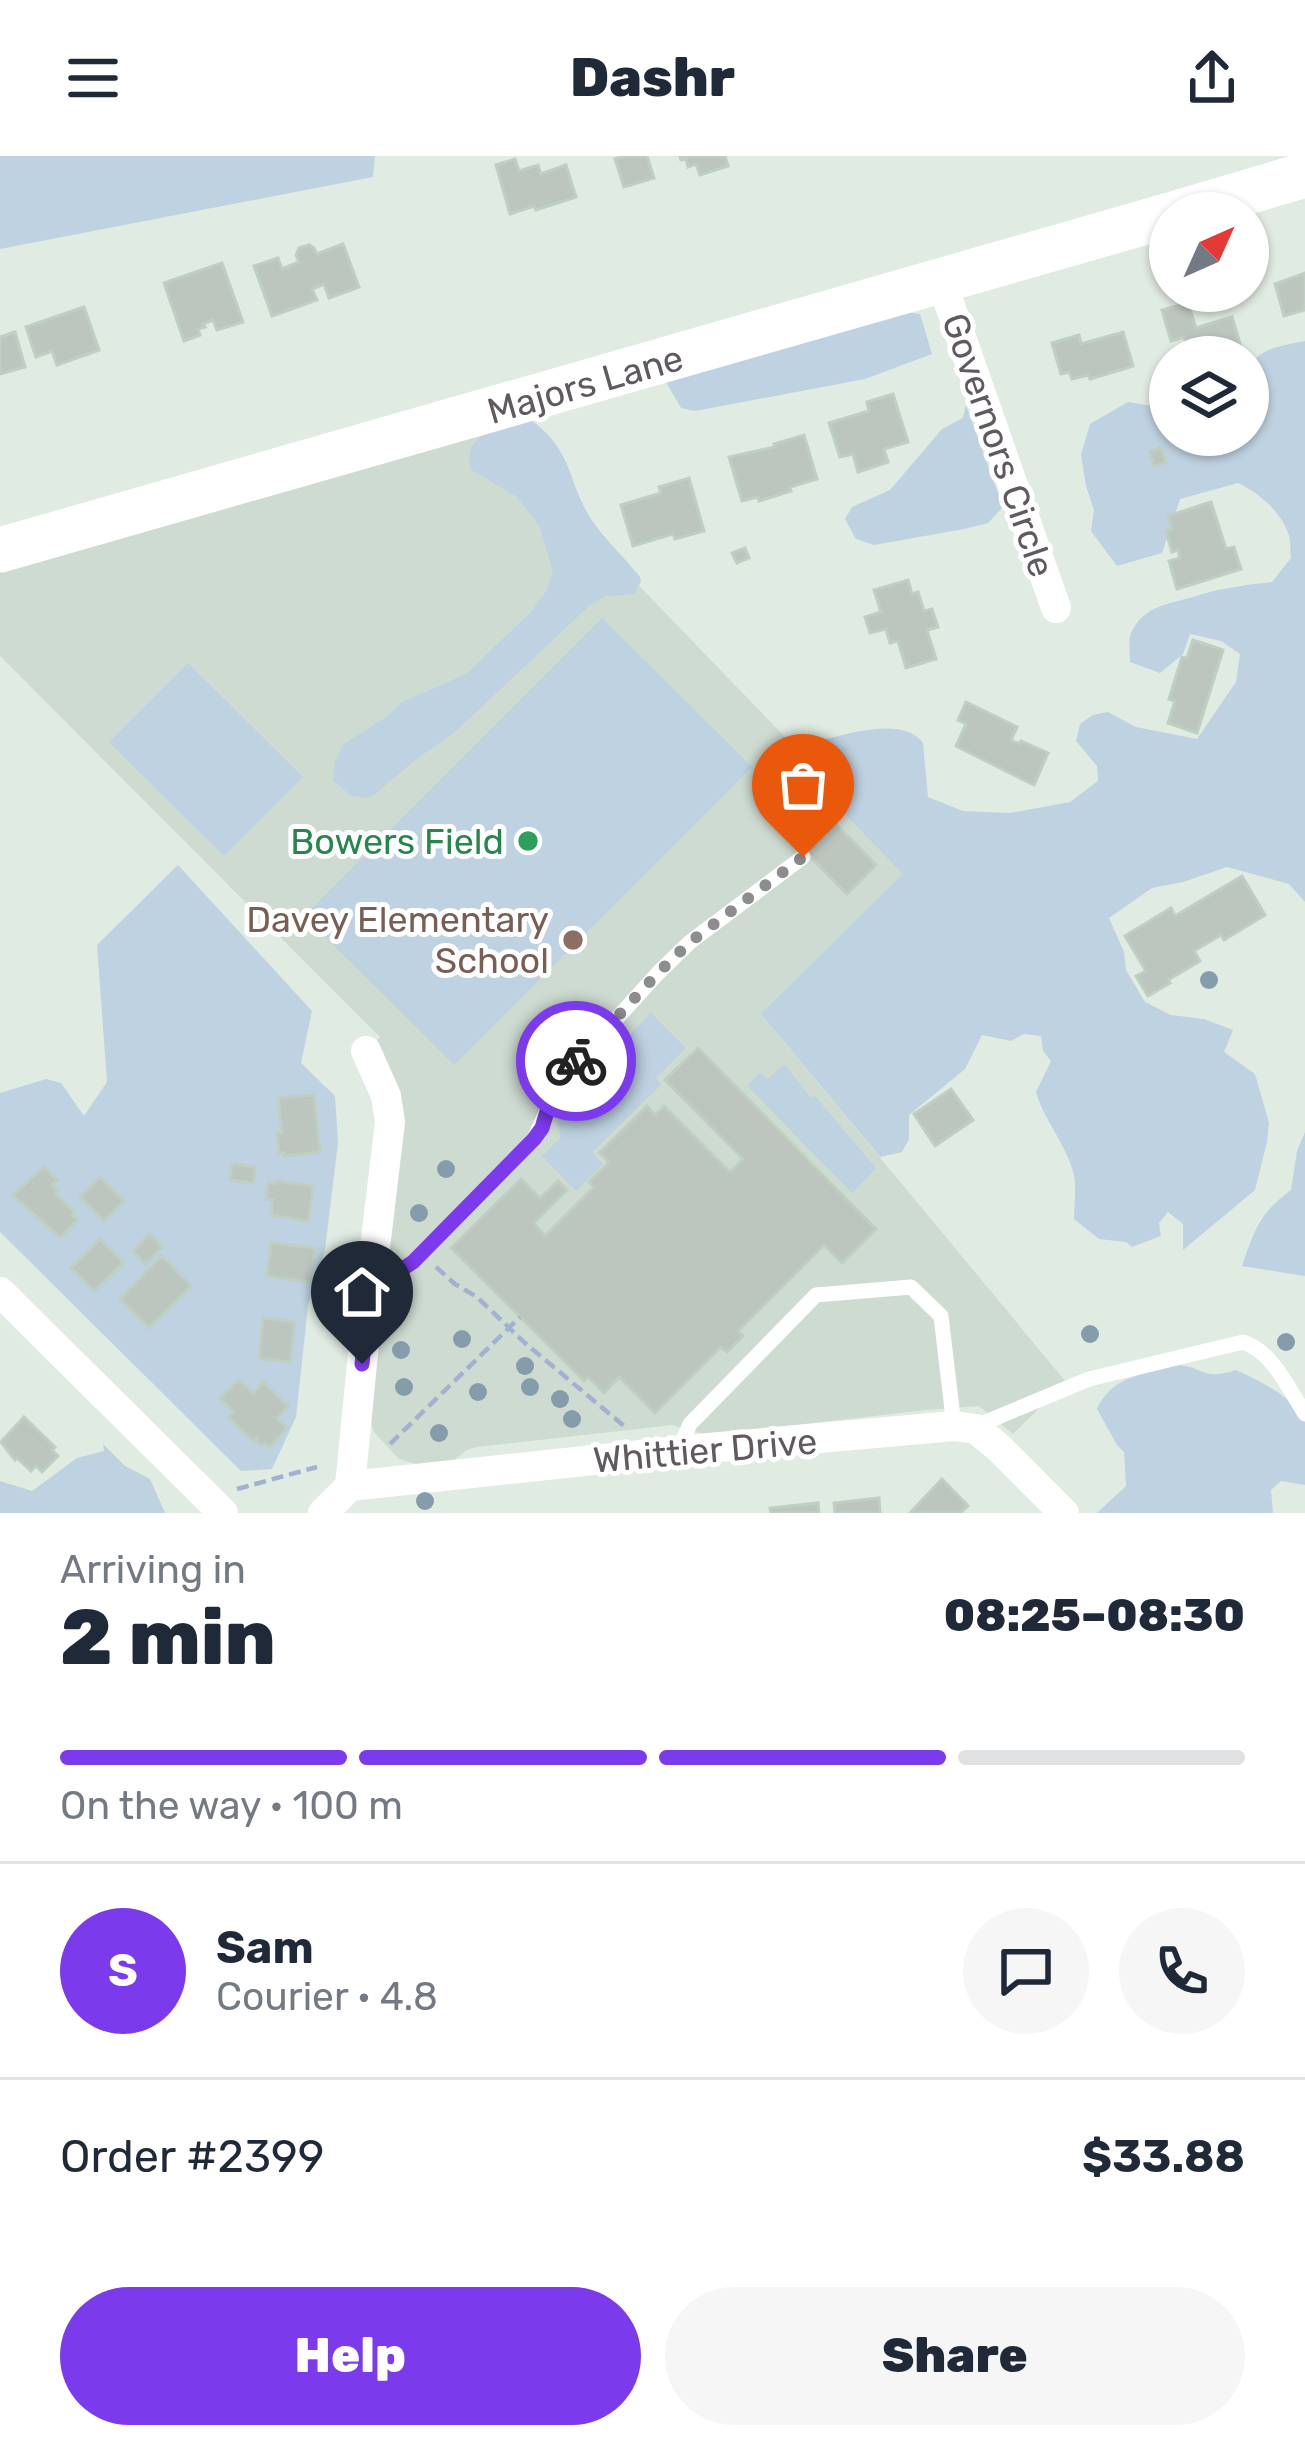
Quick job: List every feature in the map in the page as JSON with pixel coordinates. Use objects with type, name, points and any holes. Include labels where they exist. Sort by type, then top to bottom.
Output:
[{"type":"street","name":"Majors Lane","points":[[1247,192],[1305,175]]},
{"type":"street","name":"Majors Lane","points":[[0,550],[1149,221]]},
{"type":"street","name":"Governors Circle","points":[[942,283],[1056,608]]},
{"type":"street","points":[[322,1513],[350,1486],[390,1122],[386,1096],[366,1051]]},
{"type":"street","points":[[0,1292],[230,1501]]},
{"type":"street","points":[[963,1427],[976,1429],[1000,1448],[1064,1513]]},
{"type":"street","name":"Whittier Drive","points":[[350,1486],[963,1427]]},
{"type":"lane","points":[[370,1290],[413,1262],[534,1139],[560,1081],[658,973],[690,942],[803,857]]},
{"type":"lane","points":[[678,1451],[690,1424],[816,1295],[911,1287],[941,1316],[963,1427],[1089,1379],[1243,1342],[1258,1348],[1305,1414]]},
{"type":"path","points":[[442,1272],[624,1426]]},
{"type":"path","points":[[390,1444],[520,1317]]},
{"type":"path","points":[[230,1501],[317,1467]]},
{"type":"shaded area","points":[[0,156],[375,156],[373,177],[0,249]]},
{"type":"shaded area","points":[[896,311],[920,314],[932,354],[865,379],[695,411],[681,408],[666,382]]},
{"type":"shaded area","points":[[1305,341],[1305,902],[1289,884],[1227,867],[1152,888],[1109,918],[1124,952],[1126,970],[1145,1002],[1171,1015],[1204,1019],[1233,1030],[1224,1052],[1255,1074],[1269,1123],[1267,1142],[1255,1190],[1183,1250],[1183,1224],[1168,1212],[1159,1223],[1161,1236],[1132,1247],[1099,1239],[1074,1219],[1073,1171],[1036,1092],[1051,1061],[1043,1051],[1041,1036],[1024,1034],[1011,1041],[982,1035],[965,1069],[909,1115],[909,1139],[902,1152],[880,1157],[761,1014],[903,874],[782,749],[877,729],[912,733],[923,743],[928,797],[963,811],[1010,813],[1070,802],[1098,781],[1097,766],[1076,741],[1080,724],[1093,715],[1108,712],[1136,727],[1197,739],[1236,682],[1240,654],[1221,641],[1190,634],[1183,654],[1160,673],[1130,662],[1131,633],[1159,607],[1272,582],[1291,558],[1286,527],[1269,504],[1238,483],[1180,499],[1162,553],[1117,566],[1091,531],[1094,510],[1081,455],[1090,424],[1128,402],[1149,406],[1149,456],[1269,456],[1269,350]]},
{"type":"shaded area","points":[[966,405],[1003,507],[988,523],[964,529],[874,545],[856,539],[845,519],[852,507],[890,490],[942,429],[963,418]]},
{"type":"shaded area","points":[[528,418],[554,441],[591,519],[641,582],[634,594],[606,596],[590,605],[455,732],[375,794],[351,796],[333,780],[335,761],[344,744],[402,702],[466,674],[531,612],[547,590],[553,571],[539,525],[517,497],[470,469],[469,456],[478,439]]},
{"type":"shaded area","name":"Davey Elementary School","points":[[482,423],[922,879],[775,1031],[1066,1382],[1013,1434],[979,1406],[706,1435],[673,1425],[477,1447],[451,1463],[422,1466],[399,1459],[374,1432],[370,1419],[387,1269],[374,1045],[380,1037],[0,656],[0,562]]},
{"type":"shaded area","name":"Bowers Field","points":[[602,618],[752,767],[454,1065],[304,916]]},
{"type":"shaded area","points":[[188,663],[303,777],[224,856],[109,742]]},
{"type":"shaded area","points":[[178,865],[312,1011],[301,1063],[335,1096],[338,1143],[325,1249],[308,1306],[296,1417],[272,1469],[241,1471],[0,1232],[0,1093],[46,1079],[61,1083],[84,1116],[107,1082],[97,945]]},
{"type":"shaded area","points":[[651,1013],[686,1048],[656,1078],[661,1085],[592,1152],[603,1164],[576,1191],[542,1156],[561,1137],[557,1122],[590,1089],[608,1097],[616,1089],[597,1069]]},
{"type":"shaded area","points":[[784,1064],[876,1168],[852,1193],[747,1086],[760,1073],[768,1079]]},
{"type":"shaded area","points":[[1305,1132],[1305,1276],[1242,1266],[1259,1223],[1291,1190]]},
{"type":"shaded area","points":[[1179,1365],[1210,1374],[1236,1370],[1283,1397],[1305,1421],[1305,1485],[1281,1481],[1271,1490],[1273,1513],[1097,1513],[1126,1486],[1124,1452],[1097,1409],[1121,1382]]},
{"type":"shaded area","points":[[103,1444],[125,1466],[150,1479],[165,1513],[0,1513],[0,1481],[32,1491],[77,1458],[104,1451]]},
{"type":"building","points":[[647,156],[654,178],[624,187],[615,159]]},
{"type":"building","points":[[680,156],[725,156],[728,166],[700,175],[696,164],[688,167]]},
{"type":"building","points":[[515,159],[519,171],[538,165],[541,174],[566,165],[576,197],[510,214],[496,165]]},
{"type":"building","points":[[343,244],[359,287],[329,298],[324,284],[312,289],[317,300],[272,316],[254,266],[278,258],[282,269],[299,262],[299,248],[309,245],[317,254]]},
{"type":"building","points":[[222,263],[243,322],[217,330],[213,320],[198,329],[200,335],[184,341],[164,283]]},
{"type":"building","points":[[1305,273],[1305,310],[1284,316],[1275,284]]},
{"type":"building","points":[[84,307],[99,350],[57,365],[52,351],[36,357],[26,327]]},
{"type":"building","points":[[1163,312],[1191,312],[1196,328],[1232,317],[1238,336],[1170,336]]},
{"type":"building","points":[[15,332],[25,367],[0,374],[0,337]]},
{"type":"building","points":[[1123,332],[1133,366],[1090,379],[1089,375],[1072,379],[1069,372],[1061,374],[1052,343],[1079,335],[1081,344]]},
{"type":"building","points":[[893,394],[908,442],[884,449],[888,462],[858,472],[853,454],[840,457],[829,423],[869,411],[867,402]]},
{"type":"building","points":[[804,435],[817,479],[759,501],[758,497],[742,501],[729,457]]},
{"type":"building","points":[[1151,456],[1164,456],[1166,462],[1154,466]]},
{"type":"building","points":[[689,478],[704,531],[633,546],[621,505],[661,493],[659,487]]},
{"type":"building","points":[[1211,502],[1226,549],[1234,547],[1241,569],[1177,589],[1169,561],[1180,558],[1178,550],[1172,552],[1166,531],[1172,529],[1168,516]]},
{"type":"building","points":[[745,548],[749,558],[737,563],[732,553]]},
{"type":"building","points":[[908,580],[924,611],[932,609],[938,627],[927,630],[936,659],[906,668],[898,641],[890,643],[886,629],[870,633],[865,617],[881,612],[874,590]]},
{"type":"building","points":[[1193,640],[1223,650],[1197,733],[1168,723],[1175,701],[1169,699],[1182,657],[1187,658]]},
{"type":"building","points":[[966,702],[1017,727],[1011,740],[1048,753],[1034,785],[956,746],[966,724],[958,720]]},
{"type":"building","points":[[822,810],[876,865],[847,894],[793,839]]},
{"type":"building","points":[[788,819],[799,829],[792,836],[781,826]]},
{"type":"building","points":[[1242,876],[1265,915],[1224,940],[1221,935],[1194,951],[1200,961],[1148,996],[1136,976],[1146,971],[1125,936],[1171,908],[1175,916]]},
{"type":"building","points":[[698,1048],[876,1229],[842,1263],[824,1245],[738,1331],[743,1336],[727,1352],[721,1347],[655,1413],[619,1377],[604,1393],[588,1377],[584,1381],[451,1248],[521,1179],[540,1198],[558,1181],[567,1190],[534,1223],[545,1236],[594,1187],[589,1182],[609,1162],[599,1153],[647,1106],[655,1115],[664,1106],[730,1172],[743,1159],[665,1080]]},
{"type":"building","points":[[951,1089],[973,1120],[935,1146],[914,1114]]},
{"type":"building","points":[[314,1095],[320,1152],[284,1156],[279,1153],[278,1098]]},
{"type":"building","points":[[232,1164],[255,1167],[253,1183],[230,1180]]},
{"type":"building","points":[[44,1167],[57,1180],[52,1185],[55,1193],[77,1220],[60,1237],[13,1195]]},
{"type":"building","points":[[100,1177],[124,1201],[104,1221],[80,1197]]},
{"type":"building","points":[[268,1183],[313,1186],[308,1221],[271,1215]]},
{"type":"building","points":[[150,1234],[162,1247],[146,1264],[133,1251]]},
{"type":"building","points":[[100,1239],[123,1262],[94,1291],[71,1268]]},
{"type":"building","points":[[271,1243],[315,1248],[310,1282],[267,1276]]},
{"type":"building","points":[[162,1256],[191,1286],[149,1328],[120,1299]]},
{"type":"building","points":[[263,1318],[295,1322],[290,1362],[259,1358]]},
{"type":"building","points":[[239,1380],[253,1393],[263,1382],[288,1406],[277,1418],[287,1428],[269,1447],[256,1440],[258,1436],[253,1441],[228,1417],[234,1412],[220,1398]]},
{"type":"building","points":[[24,1417],[55,1447],[52,1450],[58,1456],[42,1472],[15,1460],[1,1442]]},
{"type":"building","points":[[942,1479],[968,1506],[960,1513],[910,1513]]},
{"type":"building","points":[[879,1498],[880,1513],[835,1513],[834,1503]]},
{"type":"building","points":[[818,1503],[819,1513],[771,1513],[770,1508]]},
{"type":"way so far","points":[[576,1061],[690,942],[803,857]]},
{"type":"place","name":"Bowers Field","points":[[528,841]]},
{"type":"place","name":"Davey Elementary School","points":[[573,940]]},
{"type":"route","points":[[362,1364],[370,1290],[413,1262],[534,1139],[552,1095],[576,1061]]}]
